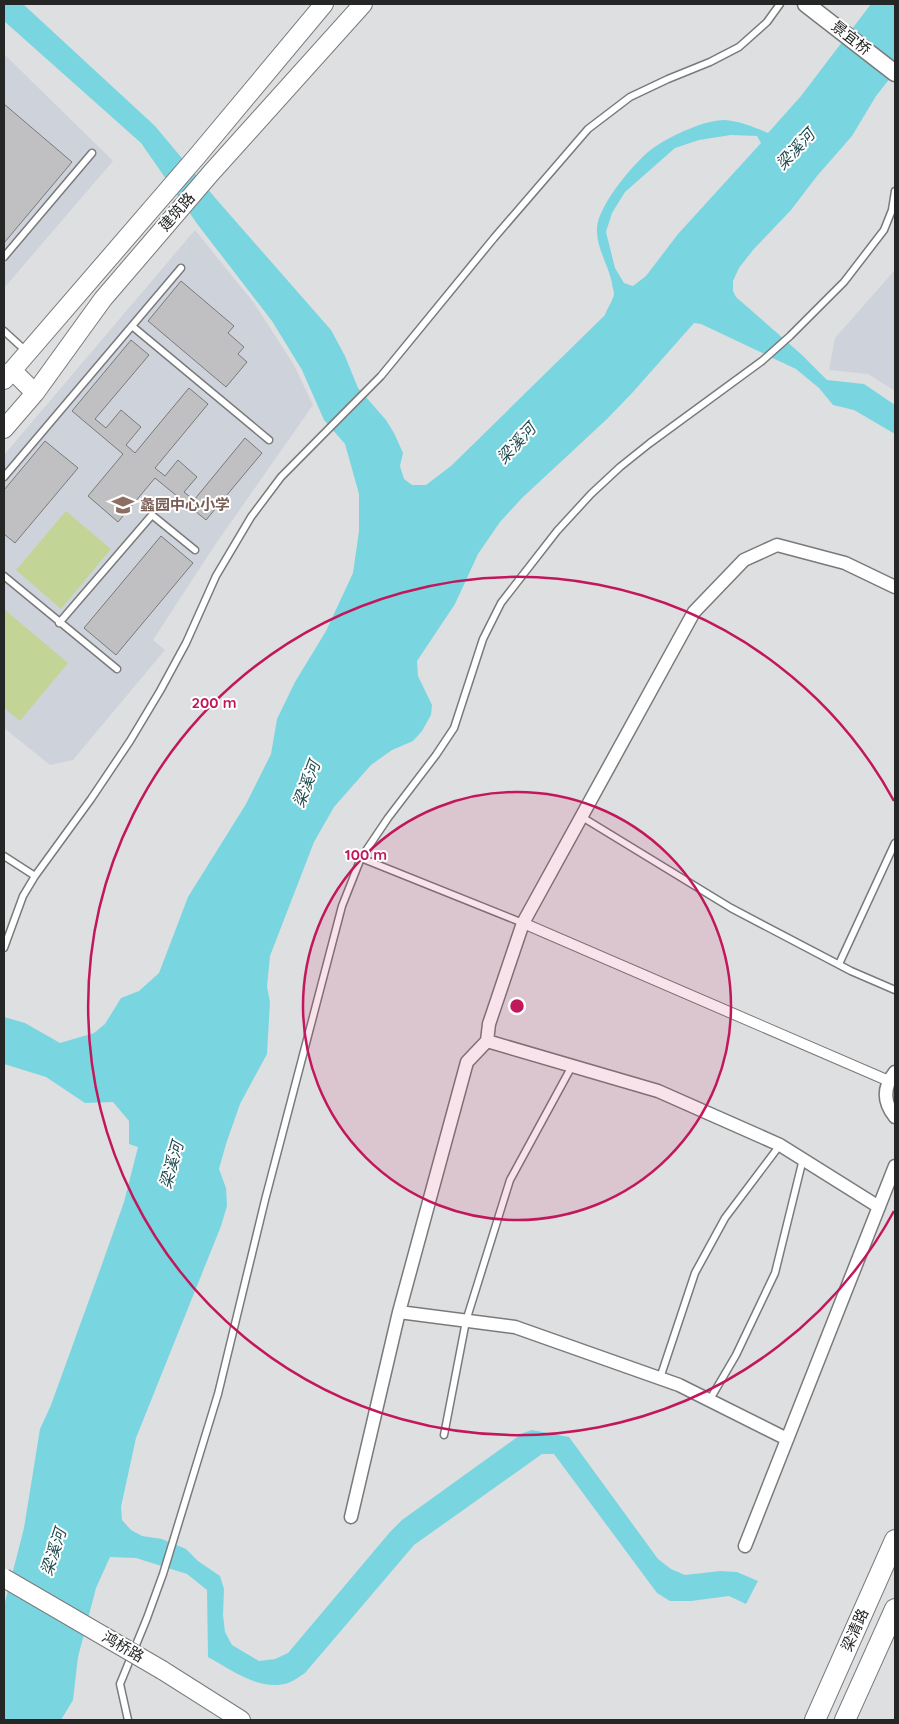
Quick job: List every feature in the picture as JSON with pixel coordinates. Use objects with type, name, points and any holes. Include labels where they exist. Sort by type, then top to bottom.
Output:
[{"type":"main road","name":"建筑路","points":[[8,375],[198,155],[324,4]]},
{"type":"main road","name":"建筑路","points":[[4,430],[35,393],[103,299],[211,172],[363,4]]},
{"type":"main road","points":[[8,375],[35,393]]},
{"type":"main road","name":"梁清路","points":[[815,1720],[895,1540]]},
{"type":"main road","name":"鸿桥路","points":[[4,1578],[162,1670],[241,1720]]},
{"type":"main road","name":"梁清路","points":[[845,1720],[886,1639],[895,1609]]},
{"type":"street","name":"景宜桥","points":[[806,4],[895,73]]},
{"type":"street","points":[[351,1516],[399,1312],[467,1062],[487,1041],[489,1024],[523,923],[694,612],[744,560],[777,545],[845,563],[895,587]]},
{"type":"street","points":[[523,923],[892,1076],[886,1091],[886,1100],[889,1109],[895,1117]]},
{"type":"street","points":[[487,1041],[658,1091],[780,1145],[879,1207]]},
{"type":"street","points":[[744,1546],[895,1166]]},
{"type":"street","points":[[399,1312],[516,1327],[679,1385],[787,1439]]},
{"type":"lane","points":[[4,948],[23,896],[130,741],[186,643],[216,576],[250,517],[281,477],[381,376],[494,238],[588,129],[630,97],[668,78],[710,62],[739,47],[767,22],[780,4]]},
{"type":"lane","points":[[4,257],[92,153]]},
{"type":"lane","points":[[128,1720],[120,1684],[163,1574],[218,1394],[265,1200],[342,906],[360,858],[454,728],[484,639],[501,603],[557,531],[591,494],[620,467],[762,361],[844,282],[884,230],[892,210],[895,191]]},
{"type":"lane","points":[[4,477],[181,268]]},
{"type":"lane","points":[[132,326],[269,440]]},
{"type":"lane","points":[[4,331],[27,352]]},
{"type":"lane","points":[[60,623],[152,515],[195,550]]},
{"type":"lane","points":[[4,576],[117,669]]},
{"type":"lane","points":[[582,817],[731,908],[838,964],[895,990]]},
{"type":"lane","points":[[838,964],[895,843]]},
{"type":"lane","points":[[4,856],[35,876]]},
{"type":"lane","points":[[360,858],[523,923]]},
{"type":"lane","points":[[444,1435],[466,1321],[510,1180],[572,1066]]},
{"type":"lane","points":[[660,1378],[695,1274],[725,1218],[780,1145]]},
{"type":"lane","points":[[709,1400],[736,1355],[775,1273],[803,1159]]},
{"type":"shaded area","points":[[4,54],[113,161],[4,288]]},
{"type":"shaded area","name":"蠡园中心小学","points":[[195,230],[254,303],[294,365],[313,405],[215,545],[153,640],[165,650],[73,760],[50,765],[4,728],[4,455]]},
{"type":"shaded area","points":[[895,270],[895,391],[868,374],[829,370],[835,338]]},
{"type":"green space","points":[[66,511],[111,549],[61,609],[16,570]]},
{"type":"green space","points":[[4,609],[68,663],[20,721],[4,708]]},
{"type":"water","name":"梁溪河","points":[[4,4],[23,4],[155,126],[331,330],[345,356],[358,388],[386,420],[394,433],[403,453],[400,466],[404,479],[412,485],[426,485],[451,466],[605,315],[614,294],[598,242],[597,228],[604,207],[629,171],[656,146],[671,137],[699,125],[724,120],[768,133],[801,96],[871,4],[895,4],[895,72],[876,96],[852,136],[817,176],[791,210],[753,250],[739,268],[733,281],[733,291],[736,297],[802,355],[827,380],[864,384],[895,405],[895,434],[854,410],[833,405],[819,388],[796,369],[701,324],[694,323],[607,419],[522,498],[500,522],[478,554],[455,604],[417,661],[418,676],[432,705],[431,715],[422,731],[413,741],[392,750],[371,765],[334,807],[314,842],[270,956],[267,987],[270,1002],[267,1054],[240,1104],[219,1169],[226,1188],[227,1206],[221,1226],[136,1438],[121,1507],[122,1520],[131,1530],[142,1536],[162,1539],[186,1549],[198,1561],[220,1576],[224,1589],[223,1615],[225,1632],[232,1645],[259,1661],[275,1659],[288,1653],[402,1520],[523,1433],[532,1430],[569,1437],[658,1559],[671,1569],[685,1575],[720,1571],[737,1572],[758,1581],[746,1604],[729,1596],[691,1601],[670,1601],[657,1593],[554,1454],[542,1454],[414,1545],[305,1673],[288,1683],[267,1685],[257,1682],[236,1673],[208,1657],[207,1590],[187,1574],[136,1558],[110,1557],[96,1588],[78,1657],[73,1700],[61,1720],[4,1720],[4,1606],[24,1528],[40,1429],[51,1405],[124,1202],[138,1147],[129,1144],[129,1121],[113,1102],[85,1103],[46,1077],[4,1064],[4,1017],[25,1023],[60,1043],[94,1033],[105,1024],[121,998],[139,991],[159,973],[188,897],[246,804],[271,754],[277,719],[295,682],[326,631],[353,573],[359,531],[359,494],[345,444],[324,420],[302,370],[272,321],[198,225],[141,143],[4,21]],"holes":[[[731,135],[757,136],[761,143],[678,234],[646,276],[633,286],[624,283],[615,268],[606,232],[612,213],[625,192],[675,148],[699,140]]]},
{"type":"building","points":[[4,104],[72,162],[4,243]]},
{"type":"building","points":[[181,281],[234,326],[228,333],[244,347],[238,354],[247,362],[226,387],[148,321]]},
{"type":"building","points":[[131,340],[149,355],[95,419],[106,428],[121,410],[141,427],[126,445],[135,453],[189,388],[208,404],[155,468],[165,476],[178,460],[197,477],[184,492],[194,500],[245,438],[262,453],[206,520],[155,478],[118,522],[88,496],[123,454],[72,411]]},
{"type":"building","points":[[45,441],[78,468],[15,543],[4,534],[4,490]]},
{"type":"building","points":[[161,536],[193,563],[116,655],[84,628]]},
{"type":"place","name":"蠡园中心小学","points":[[123,505]]}]
